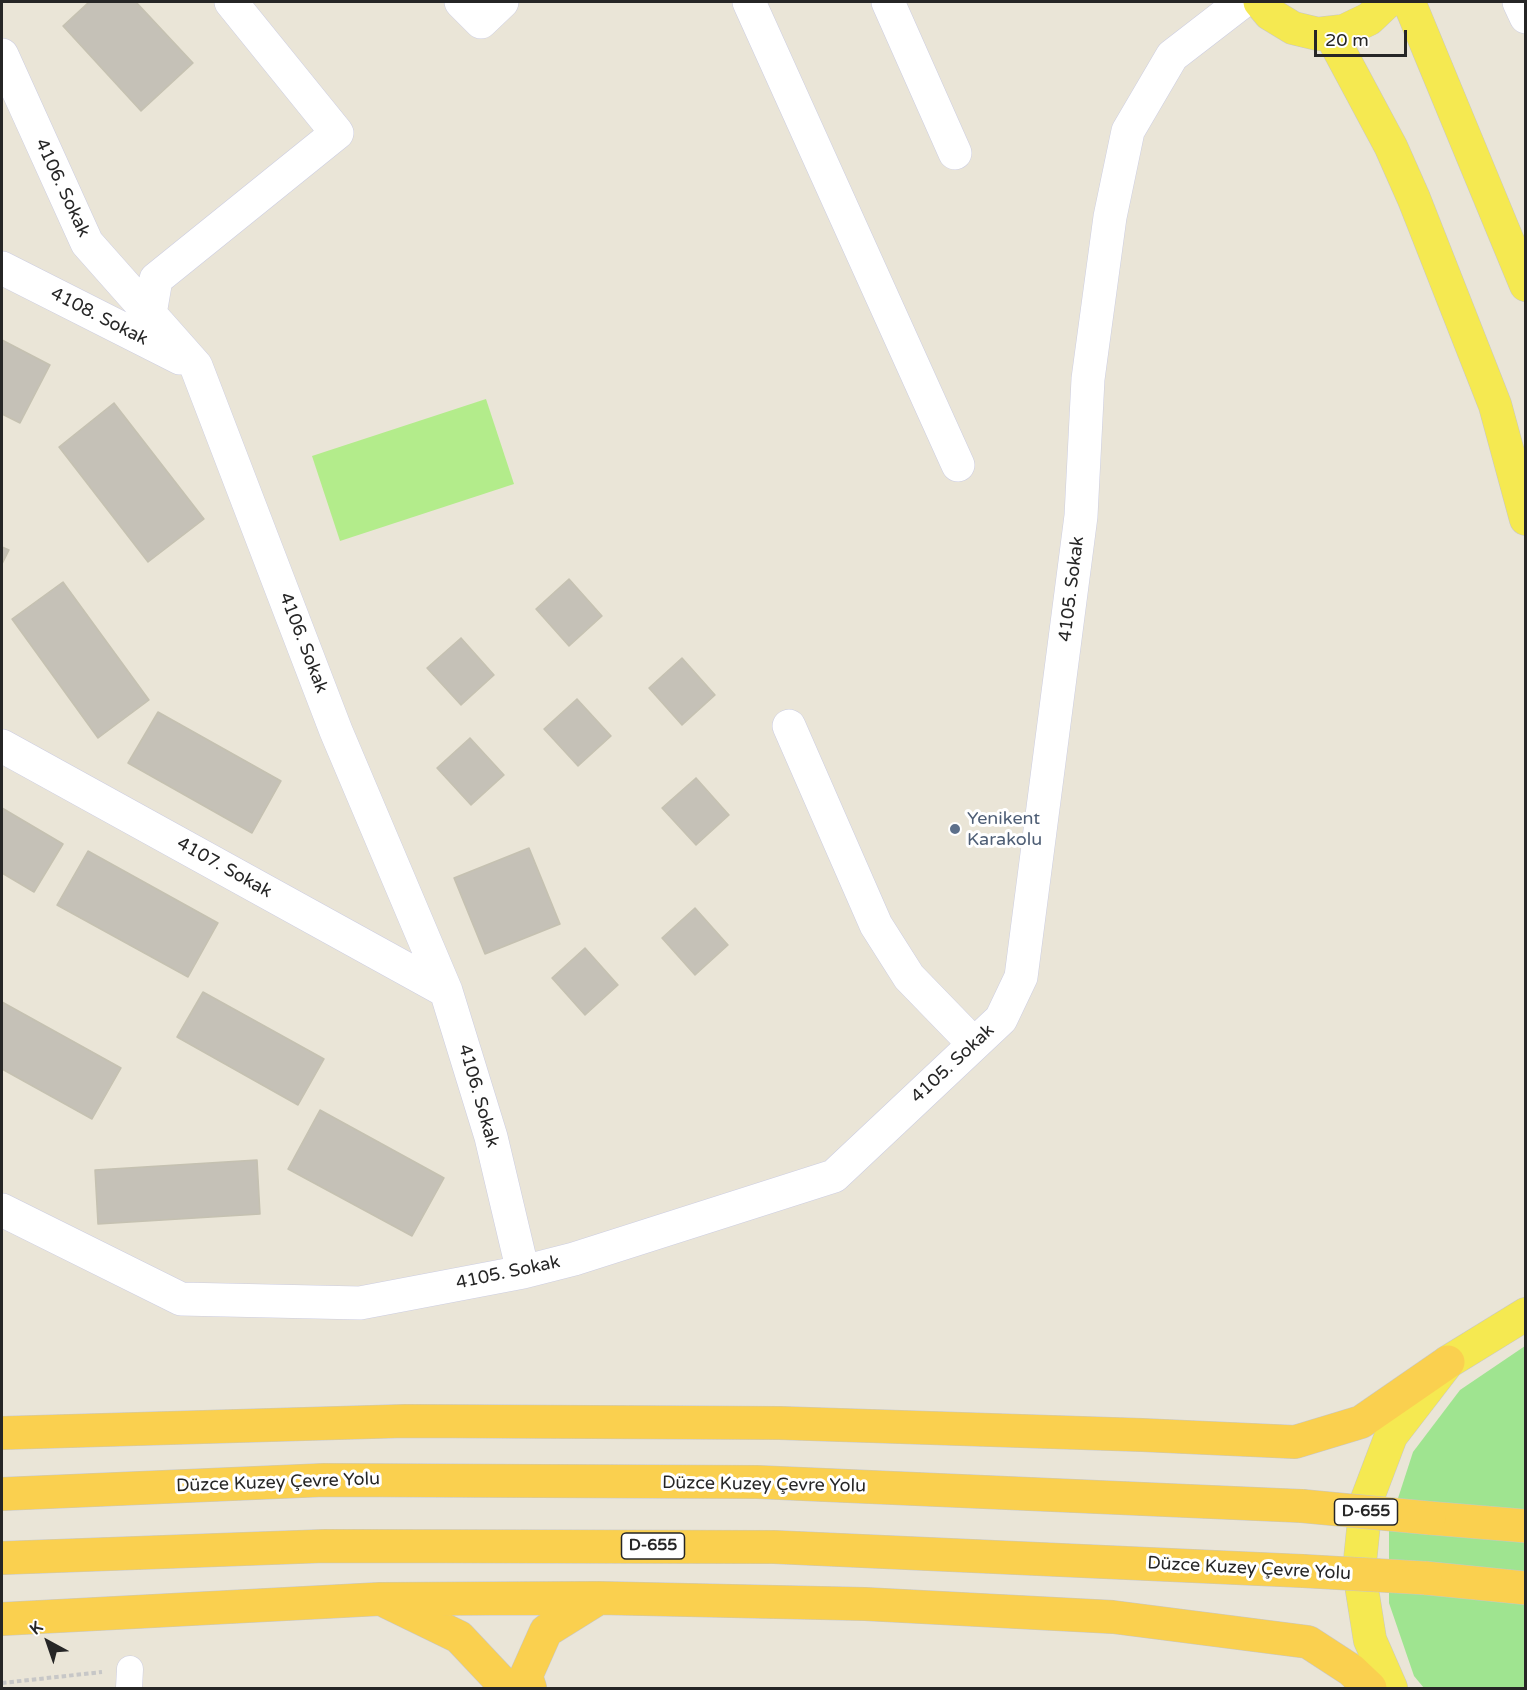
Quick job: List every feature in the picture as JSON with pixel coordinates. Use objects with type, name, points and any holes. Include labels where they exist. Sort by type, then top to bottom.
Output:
[{"type":"highway","points":[[2,1433],[405,1421],[780,1423],[1295,1442],[1361,1422],[1448,1362]]},
{"type":"highway","name":"Düzce Kuzey Çevre Yolu","points":[[2,1494],[324,1480],[745,1482],[1302,1506],[1526,1526]]},
{"type":"highway","name":"Düzce Kuzey Çevre Yolu","points":[[2,1558],[325,1546],[774,1547],[1303,1571],[1425,1578],[1526,1588]]},
{"type":"highway","points":[[530,1689],[526,1676],[546,1631],[599,1598]]},
{"type":"highway","points":[[2,1619],[380,1599],[599,1598],[865,1604],[1113,1617],[1308,1642],[1351,1670],[1370,1689]]},
{"type":"highway","points":[[380,1599],[459,1637],[507,1689]]},
{"type":"main road","points":[[1260,2],[1270,14],[1293,28],[1318,34],[1344,31],[1369,19],[1387,2]]},
{"type":"main road","points":[[1409,2],[1526,285]]},
{"type":"main road","points":[[1330,33],[1391,147],[1414,199],[1495,405],[1526,519]]},
{"type":"main road","points":[[1391,1689],[1370,1641],[1359,1571],[1366,1502],[1391,1436],[1448,1362],[1526,1314]]},
{"type":"street","points":[[150,314],[156,279],[337,133],[231,2]]},
{"type":"street","points":[[748,2],[958,465]]},
{"type":"street","points":[[888,2],[955,153]]},
{"type":"street","name":"4105. Sokak","points":[[2,1210],[181,1299],[360,1303],[523,1272],[574,1259],[834,1176],[1001,1019],[1021,977],[1081,516],[1088,379],[1110,217],[1128,131],[1172,56],[1242,2]]},
{"type":"street","points":[[1519,2],[1526,18]]},
{"type":"street","name":"4106. Sokak","points":[[3,63],[87,243],[195,366],[336,731],[446,991],[490,1137],[523,1272]]},
{"type":"street","name":"4108. Sokak","points":[[2,268],[195,366]]},
{"type":"street","points":[[789,726],[876,925],[909,977],[974,1044]]},
{"type":"street","name":"4107. Sokak","points":[[2,746],[446,991]]},
{"type":"path","points":[[2,1683],[129,1679]]},
{"type":"green space","points":[[486,399],[514,484],[340,541],[312,456]]},
{"type":"green space","points":[[1525,1346],[1525,1688],[1424,1688],[1414,1676],[1389,1603],[1389,1526],[1413,1452],[1460,1390]]},
{"type":"building","points":[[89,2],[136,2],[193,63],[141,111],[63,26]]},
{"type":"building","points":[[2,340],[50,365],[20,423],[2,414]]},
{"type":"building","points":[[114,403],[204,519],[148,562],[59,447]]},
{"type":"building","points":[[2,547],[9,550],[2,564]]},
{"type":"building","points":[[569,579],[602,616],[569,646],[536,609]]},
{"type":"building","points":[[63,582],[149,700],[98,738],[12,619]]},
{"type":"building","points":[[461,638],[494,675],[461,705],[427,668]]},
{"type":"building","points":[[682,658],[715,695],[682,725],[649,688]]},
{"type":"building","points":[[577,699],[611,736],[578,766],[544,729]]},
{"type":"building","points":[[158,712],[281,781],[252,833],[128,763]]},
{"type":"building","points":[[470,738],[504,775],[471,805],[437,768]]},
{"type":"building","points":[[696,778],[729,815],[696,845],[662,808]]},
{"type":"building","points":[[2,808],[63,844],[34,892],[2,873]]},
{"type":"building","points":[[529,848],[560,924],[485,954],[454,878]]},
{"type":"building","points":[[88,851],[218,923],[188,977],[57,905]]},
{"type":"building","points":[[695,908],[728,945],[695,975],[662,938]]},
{"type":"building","points":[[585,948],[618,985],[585,1015],[552,978]]},
{"type":"building","points":[[203,992],[324,1059],[298,1105],[177,1037]]},
{"type":"building","points":[[2,1002],[121,1068],[92,1119],[2,1069]]},
{"type":"building","points":[[320,1110],[444,1178],[412,1236],[288,1169]]},
{"type":"building","points":[[257,1160],[260,1214],[98,1224],[95,1170]]},
{"type":"place","name":"Yenikent Karakolu","points":[[955,829]]}]
